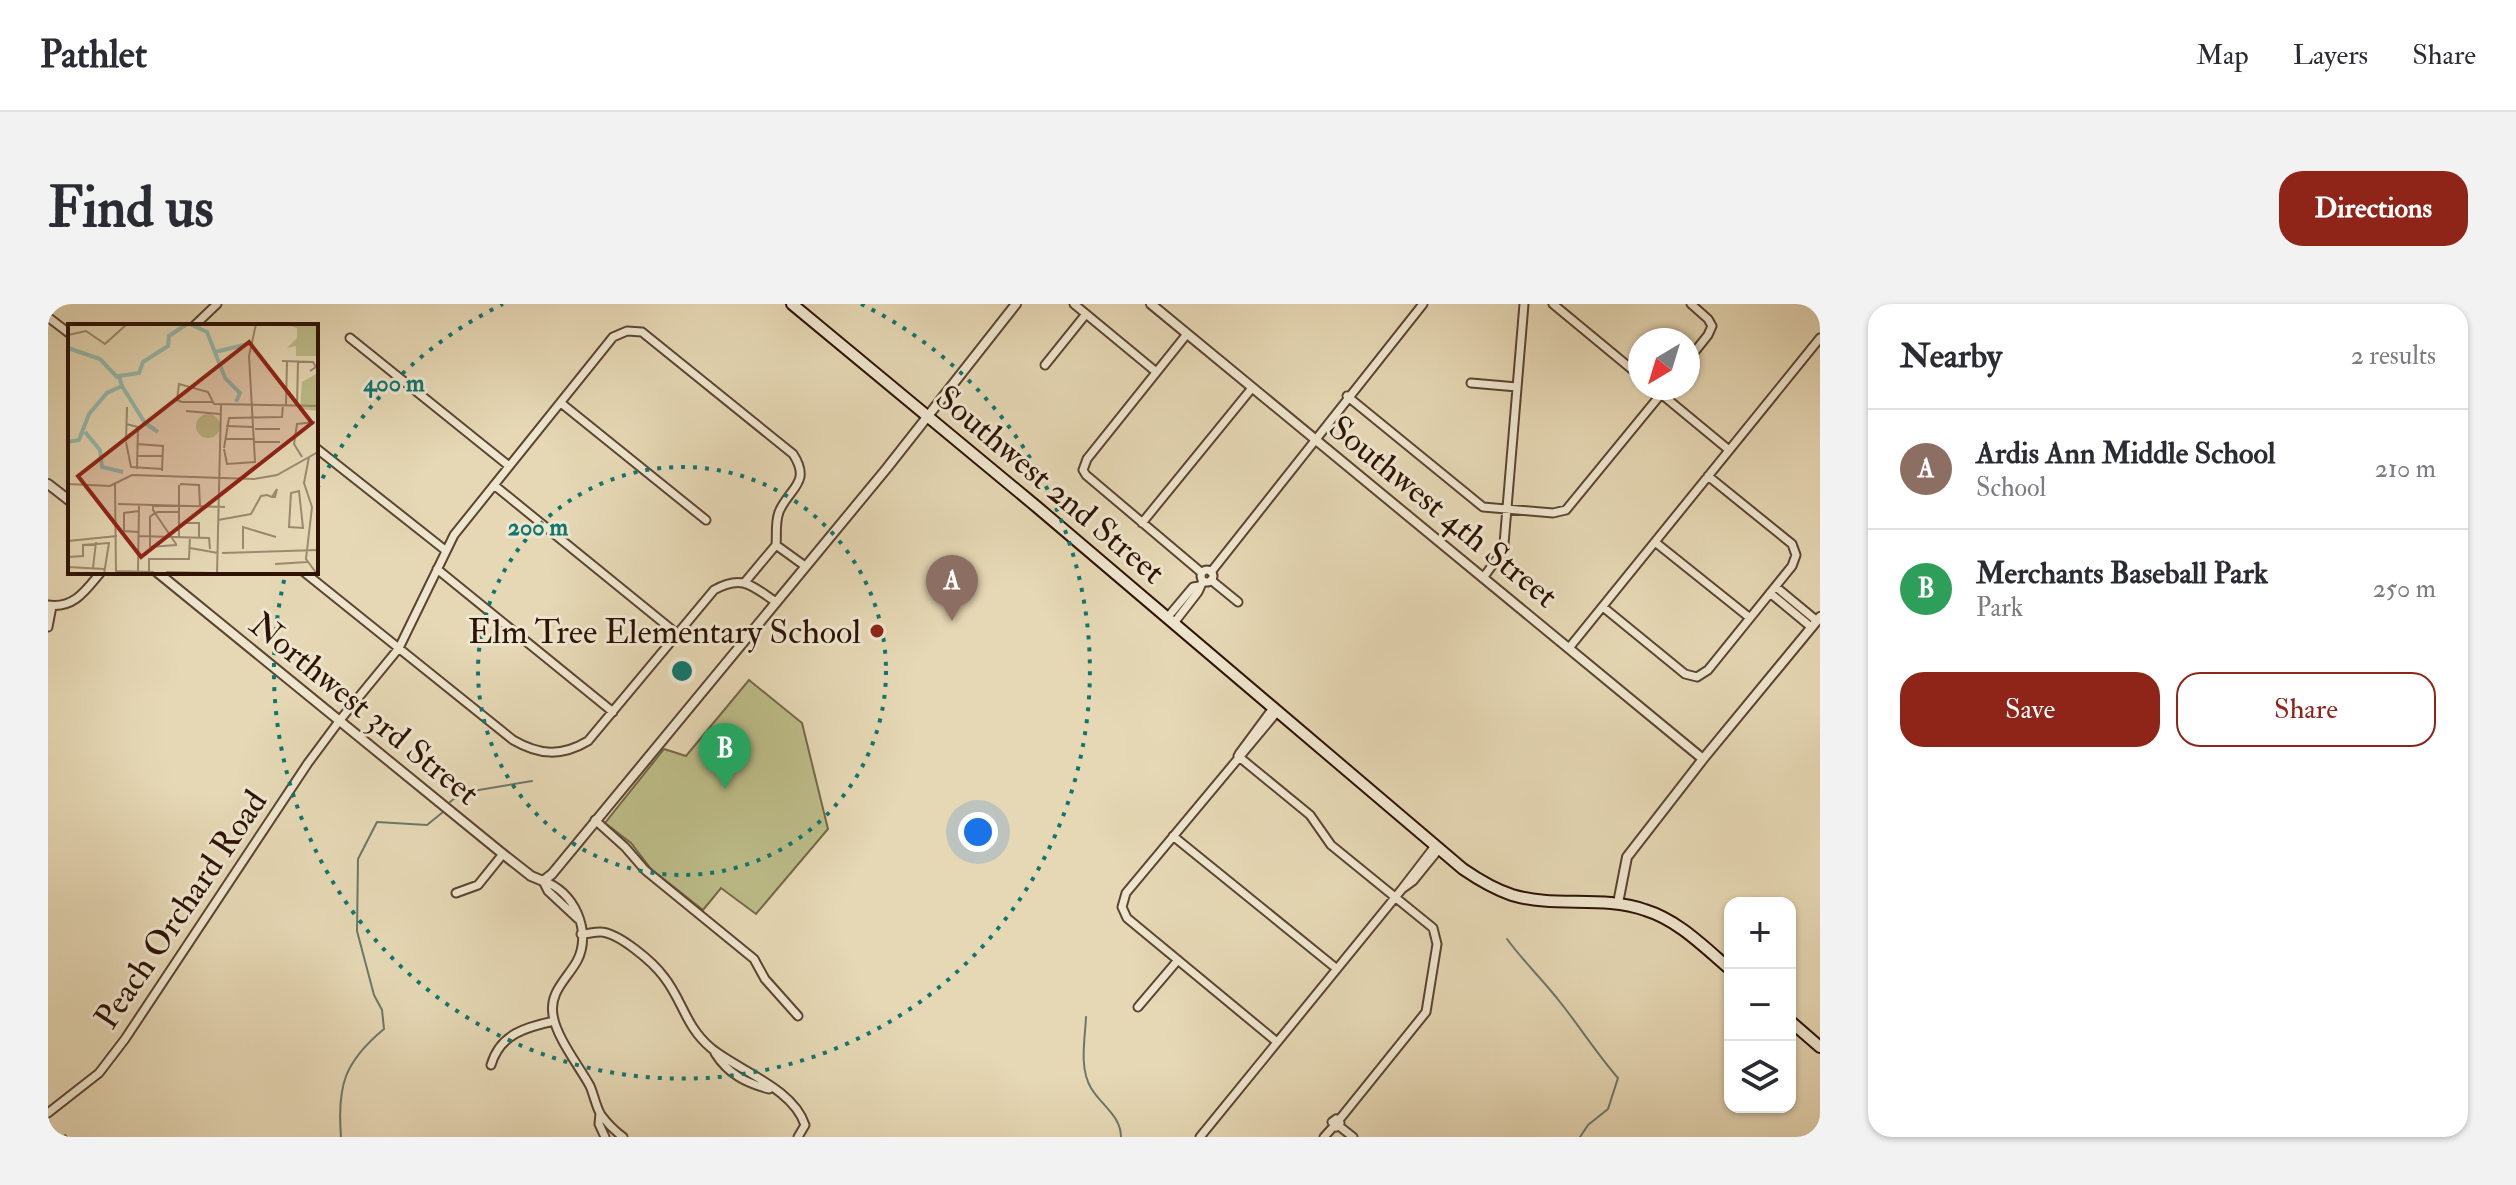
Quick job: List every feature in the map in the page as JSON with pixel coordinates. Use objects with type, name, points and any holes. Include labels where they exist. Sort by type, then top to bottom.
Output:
[{"type":"main road","name":"Southwest 2nd Street","points":[[792,304],[1477,879],[1514,895],[1539,900],[1618,903],[1662,916],[1724,964]]},
{"type":"main road","points":[[1796,1026],[1820,1047]]},
{"type":"street","points":[[196,324],[217,304]]},
{"type":"street","points":[[605,1137],[592,1090],[554,1021],[553,1000],[557,989],[577,960],[582,946],[578,919],[548,891],[543,881],[552,874],[776,602],[1016,304]]},
{"type":"street","points":[[1074,304],[1155,371]]},
{"type":"street","name":"Southwest 4th Street","points":[[1151,304],[1703,759]]},
{"type":"street","points":[[1170,620],[1198,592],[1205,578],[1316,440],[1347,396],[1423,304]]},
{"type":"street","points":[[1483,578],[1504,548],[1524,304]]},
{"type":"street","points":[[1553,304],[1628,366]]},
{"type":"street","points":[[1691,304],[1711,324],[1708,335],[1700,345]]},
{"type":"street","points":[[1045,365],[1086,314]]},
{"type":"street","points":[[51,319],[68,332]]},
{"type":"street","name":"Peach Orchard Road","points":[[48,1113],[99,1073],[124,1042],[308,763],[399,648],[445,550],[613,337],[627,331],[642,332],[793,454],[799,463],[800,480],[779,511],[776,545]]},
{"type":"street","points":[[1187,334],[1087,459],[1083,470],[1205,578],[1238,602]]},
{"type":"street","points":[[350,338],[509,466]]},
{"type":"street","points":[[1569,648],[1820,338]]},
{"type":"street","points":[[1471,383],[1517,387]]},
{"type":"street","points":[[1142,523],[1252,388]]},
{"type":"street","points":[[1347,396],[1478,505],[1553,513],[1566,510],[1652,400]]},
{"type":"street","points":[[1672,400],[1729,450]]},
{"type":"street","points":[[561,403],[706,520]]},
{"type":"street","points":[[318,450],[445,550]]},
{"type":"street","points":[[1603,607],[1681,670],[1697,677],[1708,670],[1773,590],[1792,566],[1796,555],[1792,544],[1708,476]]},
{"type":"street","points":[[494,485],[676,633]]},
{"type":"street","points":[[48,498],[52,486],[68,499]]},
{"type":"street","points":[[1655,542],[1750,618]]},
{"type":"street","points":[[745,582],[776,545],[805,566]]},
{"type":"street","points":[[437,569],[613,712]]},
{"type":"street","points":[[48,627],[50,606],[67,604],[80,598],[99,574]]},
{"type":"street","name":"Northwest 3rd Street","points":[[159,574],[503,854],[531,876],[543,881]]},
{"type":"street","points":[[306,574],[513,740],[529,750],[556,753],[569,751],[588,741],[714,590],[728,582],[745,582],[776,602]]},
{"type":"street","points":[[1618,903],[1627,857],[1816,622],[1773,590]]},
{"type":"street","points":[[1275,710],[1243,745],[1238,756],[1126,893],[1122,907],[1127,918],[1277,1042]]},
{"type":"street","points":[[1238,756],[1310,815],[1331,845],[1433,928],[1437,944],[1426,1012],[1324,1137]]},
{"type":"street","points":[[595,820],[645,870],[754,959],[765,979],[798,1016]]},
{"type":"street","points":[[1173,836],[1337,969]]},
{"type":"street","points":[[1200,1137],[1437,848]]},
{"type":"street","points":[[456,893],[478,885],[503,854]]},
{"type":"street","points":[[581,934],[602,932],[622,940],[642,955],[664,976],[685,1017],[721,1064],[732,1075],[750,1084],[774,1090],[802,1116],[805,1125],[798,1137]]},
{"type":"street","points":[[1138,1007],[1178,960]]},
{"type":"street","points":[[491,1065],[502,1042],[527,1027],[554,1021]]},
{"type":"street","points":[[600,1113],[623,1137]]},
{"type":"street","points":[[1337,1124],[1353,1137]]},
{"type":"green space","points":[[749,680],[802,723],[828,829],[756,914],[721,888],[703,910],[651,869],[631,843],[605,823],[664,749],[686,756]]},
{"type":"waterway","points":[[450,802],[461,793],[532,781]]},
{"type":"waterway","points":[[341,1137],[340,1103],[346,1076],[360,1053],[384,1029],[382,1010],[374,995],[357,931],[358,859],[377,822],[427,825],[443,812]]},
{"type":"waterway","points":[[1507,939],[1618,1078],[1608,1109],[1588,1125],[1580,1137]]},
{"type":"waterway","points":[[1086,1017],[1084,1054],[1087,1080],[1118,1123],[1121,1137]]},
{"type":"place","name":"Ardis Ann Middle School","points":[[952,621]]},
{"type":"place","name":"Elm Tree Elementary School","points":[[877,631]]},
{"type":"place","name":"Merchants Baseball Park","points":[[725,789]]}]
